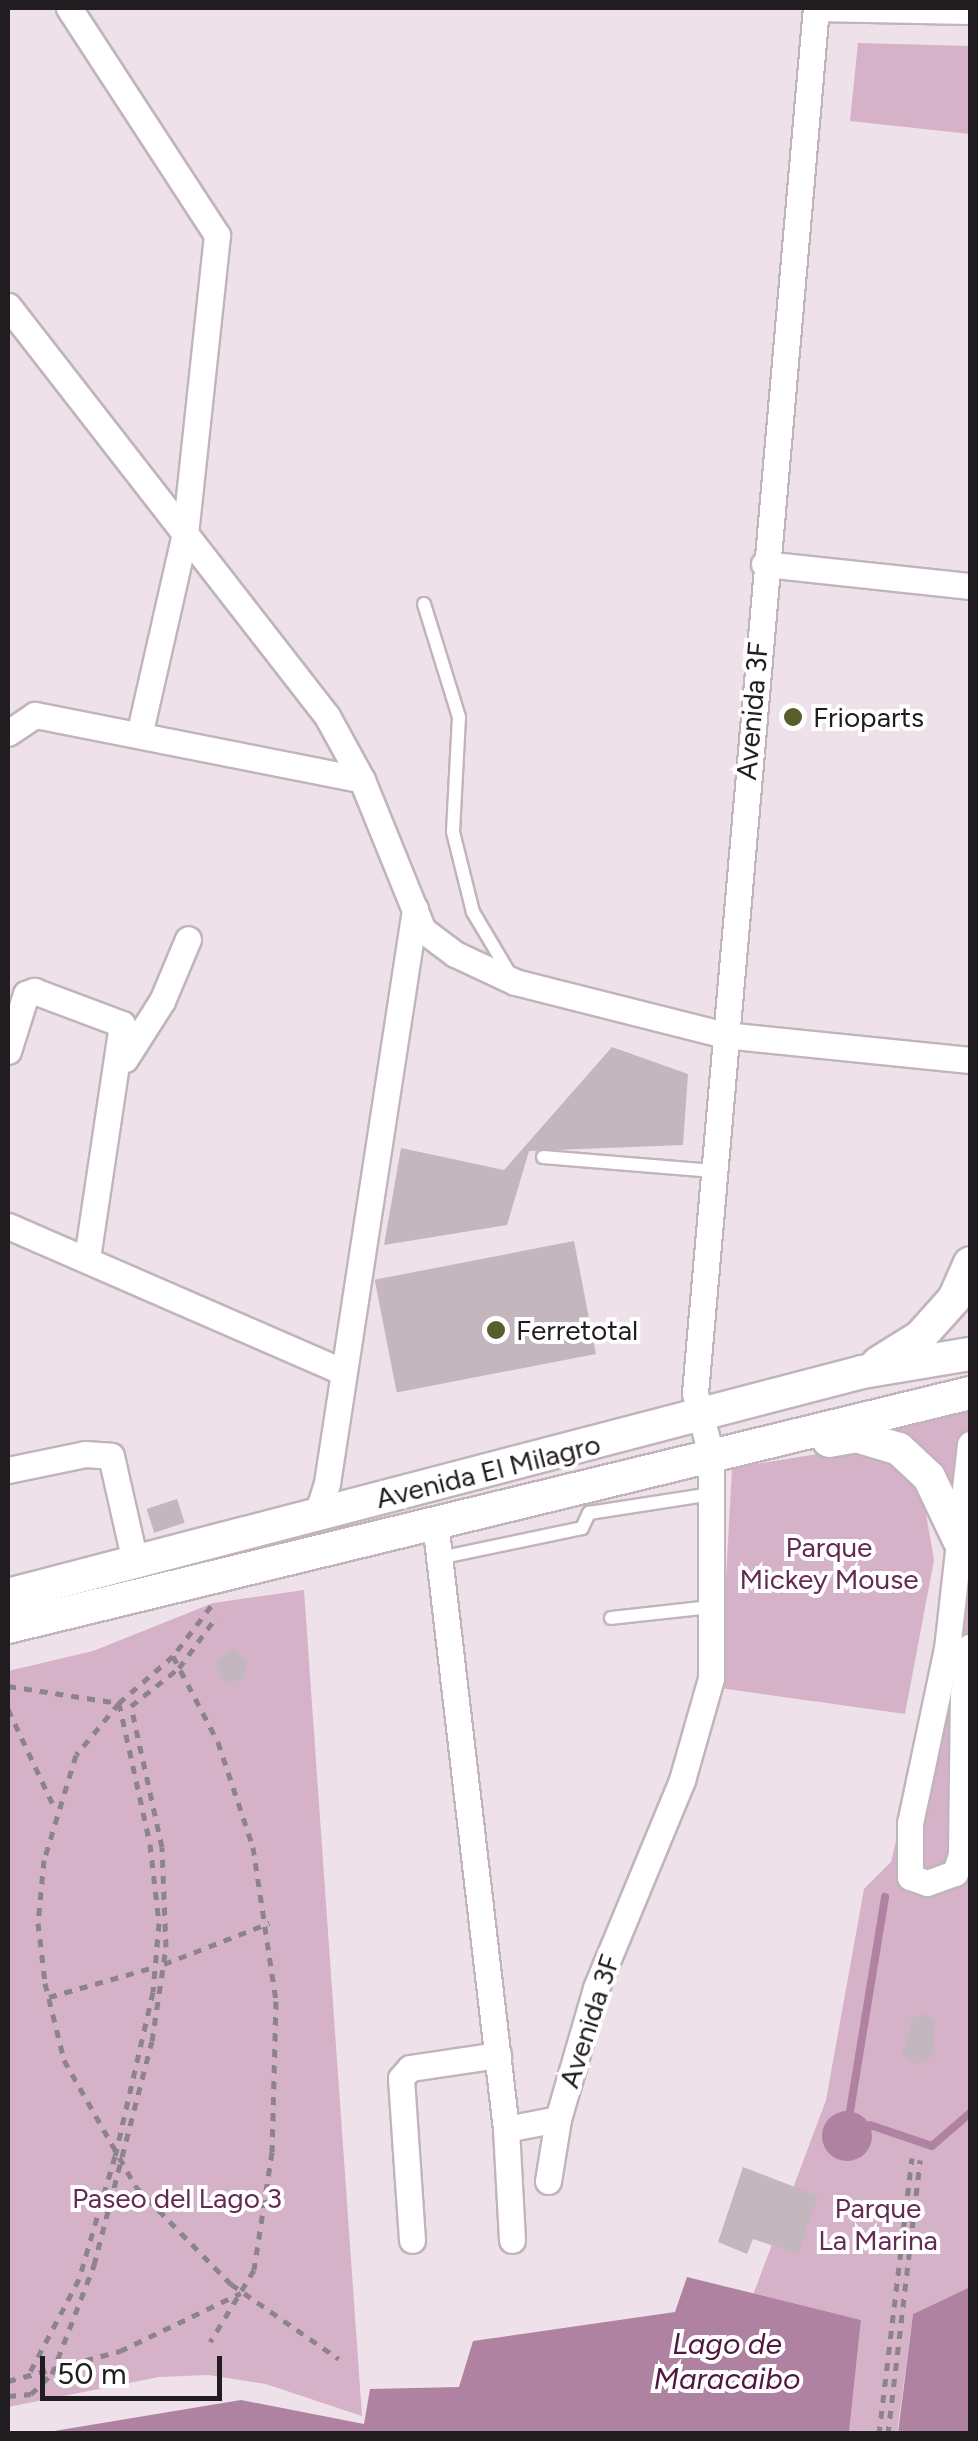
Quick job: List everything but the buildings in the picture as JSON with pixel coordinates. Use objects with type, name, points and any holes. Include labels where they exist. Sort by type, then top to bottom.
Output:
[{"type":"main road","points":[[862,1372],[920,1338],[954,1298],[970,1263]]},
{"type":"main road","name":"Avenida El Milagro","points":[[8,1595],[862,1372],[970,1354]]},
{"type":"main road","name":"Avenida El Milagro","points":[[8,1627],[970,1393]]},
{"type":"main road","points":[[756,1444],[778,1450],[856,1436],[899,1450],[929,1477],[959,1540]]},
{"type":"street","points":[[70,8],[216,235],[185,533],[138,736]]},
{"type":"street","points":[[816,8],[970,11]]},
{"type":"street","name":"Avenida 3F","points":[[506,2129],[558,2120],[596,1988],[699,1728],[710,1678],[711,1455],[695,1393],[764,564],[816,8]]},
{"type":"street","points":[[8,306],[326,716],[362,780],[423,930],[454,954],[515,982],[724,1034],[970,1060]]},
{"type":"street","points":[[764,564],[970,586]]},
{"type":"street","points":[[8,733],[36,715],[362,780]]},
{"type":"street","points":[[317,1514],[344,1372],[415,910]]},
{"type":"street","points":[[120,1068],[162,1001],[188,939]]},
{"type":"street","points":[[8,1052],[17,989],[112,1016],[125,1036],[87,1258]]},
{"type":"street","points":[[8,1226],[344,1372]]},
{"type":"street","points":[[970,1444],[947,1648],[910,1823],[910,1877],[926,1883],[954,1873],[967,1845],[963,1695],[970,1646]]},
{"type":"street","points":[[8,1470],[85,1454],[111,1456],[135,1562]]},
{"type":"street","points":[[435,1522],[506,2129],[512,2240]]},
{"type":"street","points":[[412,2240],[401,2078],[410,2068],[498,2055]]},
{"type":"street","points":[[548,2181],[558,2120]]},
{"type":"lane","points":[[424,604],[459,717],[453,832],[474,912],[515,982]]},
{"type":"lane","points":[[543,1158],[713,1171]]},
{"type":"lane","points":[[439,1558],[582,1528],[589,1514],[712,1494]]},
{"type":"lane","points":[[610,1618],[711,1606]]},
{"type":"path","points":[[213,1603],[173,1656],[119,1703],[76,1755],[55,1809],[38,1923],[49,1998],[64,2060],[122,2165],[186,2242],[243,2292],[340,2359]]},
{"type":"path","points":[[8,2396],[31,2394],[52,2374],[122,2165],[164,1964],[162,1846],[131,1706],[180,1668],[217,1616]]},
{"type":"path","points":[[173,1656],[218,1742],[253,1847],[269,1923],[276,2001],[272,2152],[254,2270],[210,2342]]},
{"type":"path","points":[[8,1686],[119,1703]]},
{"type":"path","points":[[30,2374],[79,2279],[115,2156],[155,1967],[159,1924],[150,1844],[119,1703]]},
{"type":"path","points":[[8,1709],[55,1809]]},
{"type":"path","points":[[49,1998],[164,1964],[269,1923]]},
{"type":"path","points":[[878,2434],[916,2159],[888,2434]]},
{"type":"path","points":[[8,2381],[30,2374],[52,2374],[120,2351],[243,2292]]},
{"type":"green space","points":[[858,43],[970,46],[970,134],[850,121]]},
{"type":"green space","name":"Parque La Marina","points":[[970,1403],[970,2287],[913,2314],[897,2434],[849,2433],[861,2320],[753,2295],[826,2100],[864,1889],[891,1862],[919,1744],[950,1549],[937,1510],[877,1429]]},
{"type":"green space","name":"Parque Mickey Mouse","points":[[848,1449],[878,1456],[907,1476],[925,1508],[934,1560],[905,1714],[720,1688],[732,1468]]},
{"type":"green space","name":"Paseo del Lago 3","points":[[304,1590],[362,2416],[266,2384],[208,2375],[159,2377],[8,2407],[8,1671],[93,1651],[213,1603]]},
{"type":"water","points":[[847,2111],[865,2118],[872,2136],[865,2154],[847,2161],[829,2154],[822,2136],[829,2118]]},
{"type":"water","name":"Lago de Maracaibo","points":[[687,2277],[861,2320],[849,2433],[42,2433],[241,2400],[364,2424],[370,2389],[459,2387],[473,2341],[675,2312]]},
{"type":"water","points":[[970,2287],[970,2433],[898,2433],[913,2314]]},
{"type":"waterway","points":[[850,2111],[885,1897]]},
{"type":"waterway","points":[[870,2125],[932,2146],[970,2113]]},
{"type":"place","name":"Frioparts","points":[[793,717]]},
{"type":"place","name":"Ferretotal","points":[[496,1330]]}]
